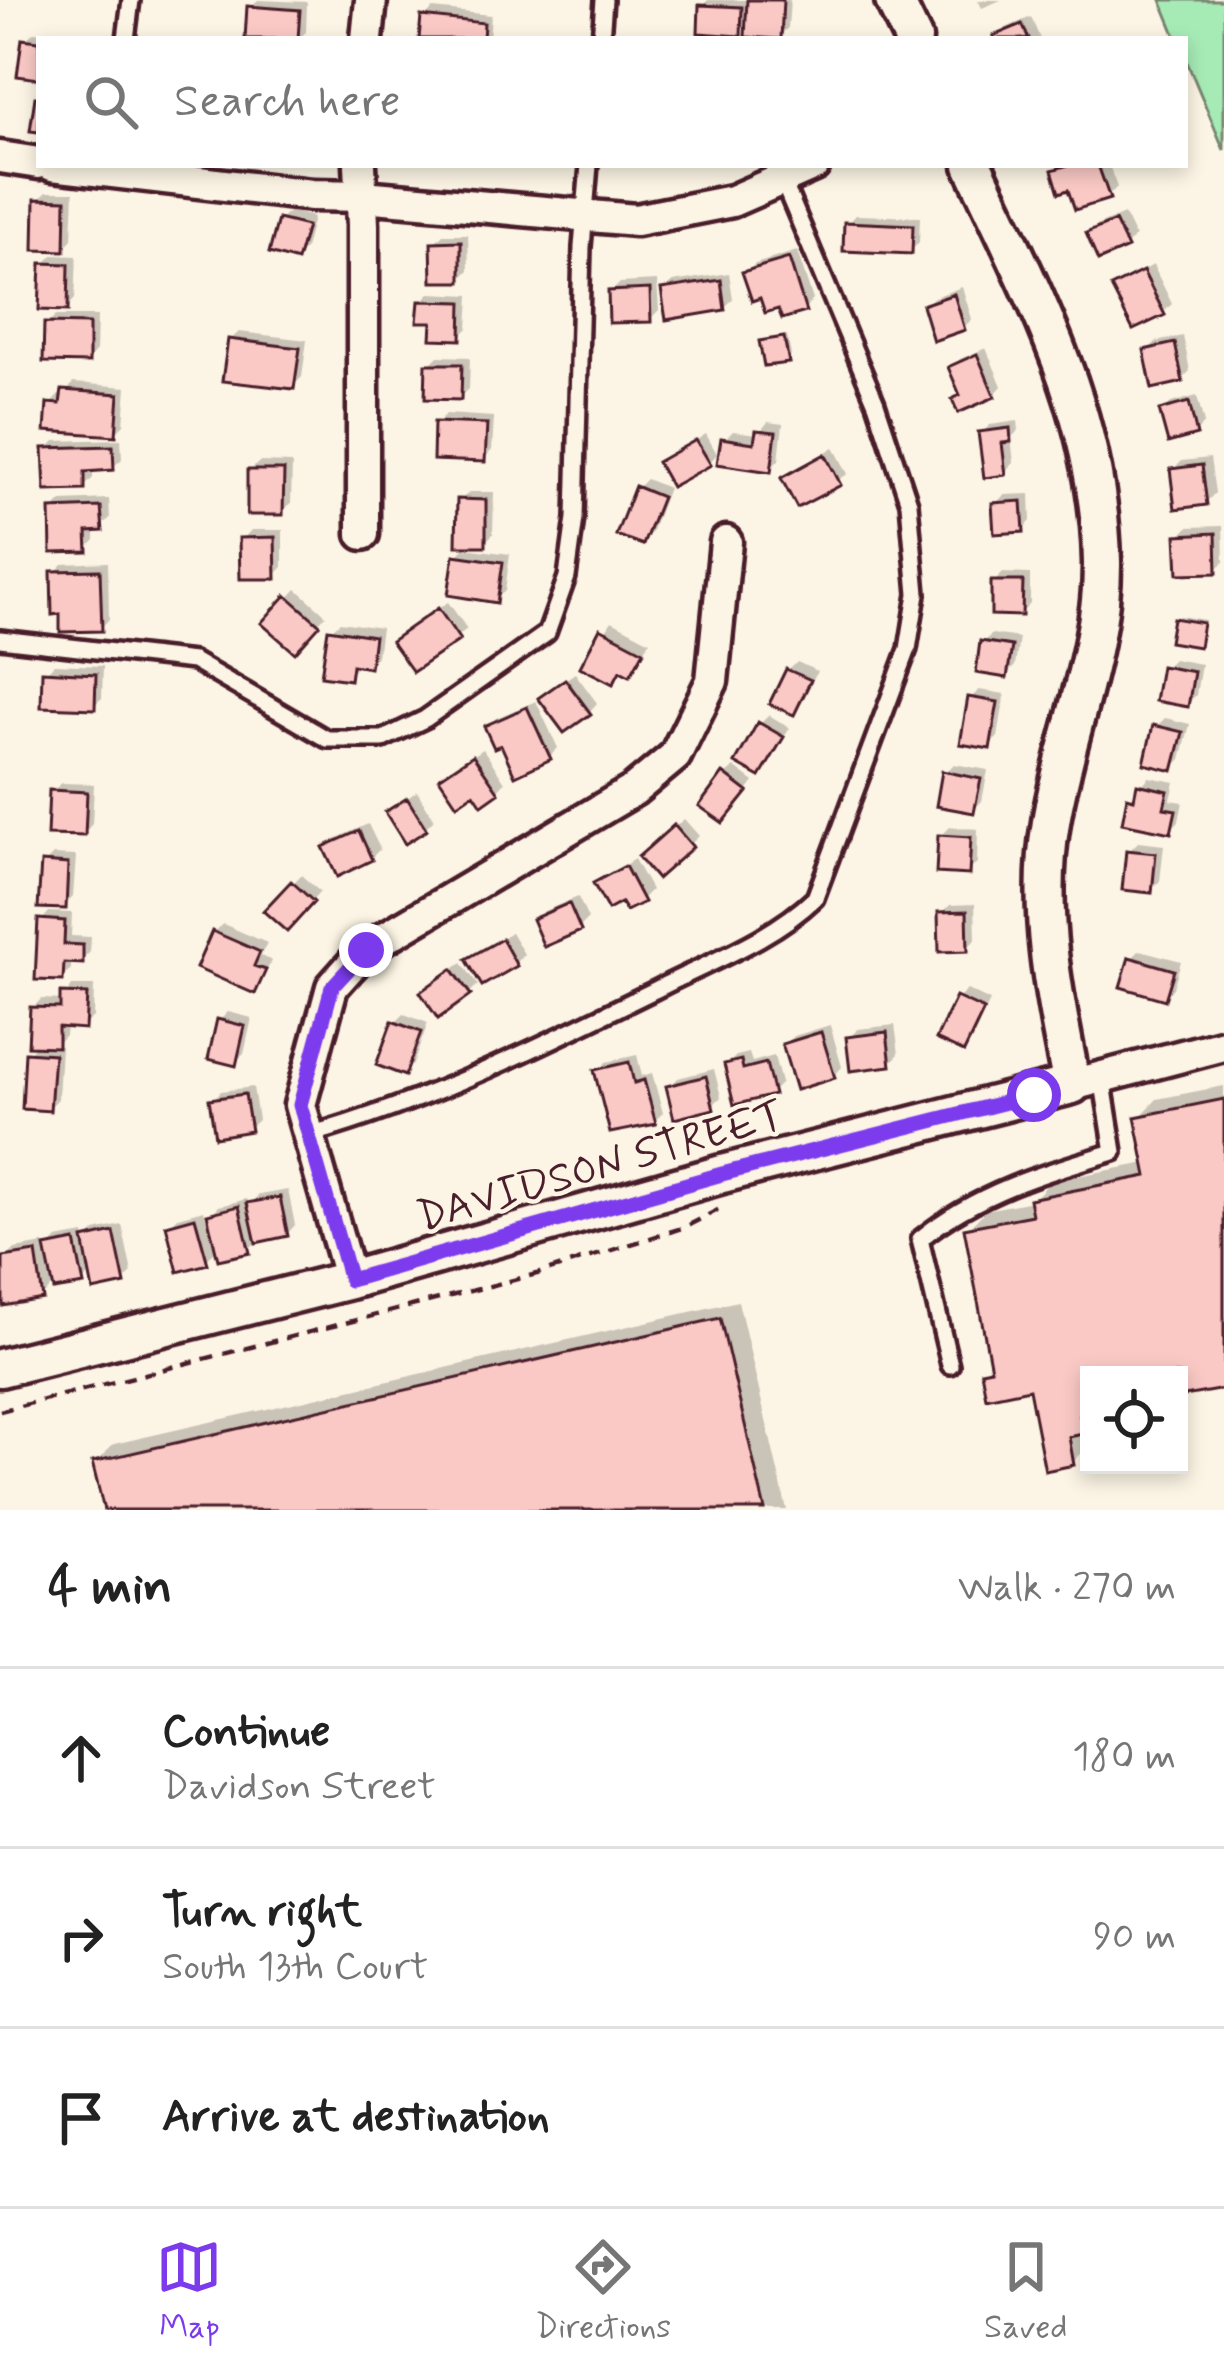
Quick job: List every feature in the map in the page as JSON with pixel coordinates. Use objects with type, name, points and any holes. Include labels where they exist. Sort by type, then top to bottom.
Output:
[{"type":"street","points":[[367,36],[370,0]]},
{"type":"street","points":[[894,0],[912,36]]},
{"type":"street","points":[[0,157],[36,163]]},
{"type":"street","points":[[110,170],[312,195],[362,180],[636,220],[732,201],[807,168]]},
{"type":"street","points":[[974,168],[1061,359],[1085,427],[1097,493],[1102,566],[1050,824],[1046,896],[1047,947],[1087,1081]]},
{"type":"street","points":[[362,180],[363,534]]},
{"type":"street","points":[[350,1280],[300,1105],[332,987],[366,950],[634,790],[675,756],[712,681],[726,542]]},
{"type":"street","name":"DAVIDSON STREET","points":[[0,1368],[350,1280],[722,1174],[1224,1045]]},
{"type":"lane","points":[[126,36],[131,0]]},
{"type":"lane","points":[[601,36],[604,0]]},
{"type":"lane","points":[[0,639],[193,661],[327,740],[383,740],[425,719],[547,633],[567,577],[575,518],[579,312],[589,168]]},
{"type":"lane","points":[[309,1135],[458,1083],[589,1022],[787,924],[814,898],[908,649],[917,594],[909,503],[876,403],[782,178]]},
{"type":"lane","points":[[950,1365],[920,1240],[949,1215],[1033,1175],[1114,1152],[1087,1081]]},
{"type":"path","points":[[0,1411],[537,1274],[685,1227],[735,1202]]},
{"type":"green space","points":[[1161,0],[1224,0],[1224,150],[1188,64],[1188,36],[1176,36]]},
{"type":"building","points":[[747,0],[783,0],[781,36],[745,36]]},
{"type":"building","points":[[699,5],[742,7],[741,36],[698,33]]},
{"type":"building","points":[[247,6],[300,10],[298,36],[245,36]]},
{"type":"building","points":[[421,16],[484,23],[483,36],[419,36]]},
{"type":"building","points":[[1022,24],[1028,36],[993,36]]},
{"type":"building","points":[[22,39],[36,41],[36,79],[17,76]]},
{"type":"building","points":[[35,97],[36,97],[36,132],[30,131]]},
{"type":"building","points":[[1099,168],[1110,199],[1075,210],[1068,190],[1059,193],[1052,170]]},
{"type":"building","points":[[35,199],[66,200],[65,251],[34,250]]},
{"type":"building","points":[[278,219],[307,226],[297,261],[269,253]]},
{"type":"building","points":[[1115,221],[1128,248],[1098,261],[1086,233]]},
{"type":"building","points":[[844,222],[913,225],[912,254],[843,251]]},
{"type":"building","points":[[461,241],[461,282],[432,282],[431,242]]},
{"type":"building","points":[[789,258],[806,312],[782,319],[778,309],[765,313],[760,298],[752,301],[742,272]]},
{"type":"building","points":[[41,263],[69,264],[68,311],[39,310]]},
{"type":"building","points":[[1143,271],[1165,315],[1133,330],[1111,287]]},
{"type":"building","points":[[721,280],[725,310],[666,320],[661,289]]},
{"type":"building","points":[[650,289],[651,322],[609,323],[608,291]]},
{"type":"building","points":[[954,294],[965,330],[933,341],[922,305]]},
{"type":"building","points":[[419,301],[462,302],[461,340],[431,339],[432,322],[417,322]]},
{"type":"building","points":[[44,323],[89,324],[89,363],[43,362]]},
{"type":"building","points":[[784,337],[789,363],[764,366],[759,341]]},
{"type":"building","points":[[228,339],[300,348],[294,389],[222,381]]},
{"type":"building","points":[[1175,343],[1183,382],[1152,389],[1144,350]]},
{"type":"building","points":[[977,354],[995,397],[958,413],[952,399],[960,395],[948,367]]},
{"type":"building","points":[[426,364],[462,364],[461,400],[425,399]]},
{"type":"building","points":[[62,390],[119,394],[116,436],[45,431],[47,403],[60,404]]},
{"type":"building","points":[[1189,402],[1197,435],[1168,443],[1159,410]]},
{"type":"building","points":[[434,422],[487,424],[485,462],[433,460]]},
{"type":"building","points":[[1010,428],[1011,442],[1002,443],[1006,475],[984,478],[978,432]]},
{"type":"building","points":[[756,430],[776,432],[771,472],[717,464],[721,438],[754,443]]},
{"type":"building","points":[[696,440],[711,465],[671,487],[657,462]]},
{"type":"building","points":[[113,446],[114,470],[85,472],[85,490],[45,491],[43,448]]},
{"type":"building","points":[[825,454],[841,485],[797,508],[781,478]]},
{"type":"building","points":[[1202,465],[1207,505],[1175,509],[1170,469]]},
{"type":"building","points":[[247,470],[284,470],[283,515],[247,515]]},
{"type":"building","points":[[635,486],[662,497],[643,545],[616,535]]},
{"type":"building","points":[[457,499],[486,500],[486,546],[456,546]]},
{"type":"building","points":[[1022,501],[1024,532],[994,534],[992,503]]},
{"type":"building","points":[[101,507],[103,531],[87,532],[88,552],[51,553],[50,509]]},
{"type":"building","points":[[1216,533],[1217,573],[1178,574],[1176,535]]},
{"type":"building","points":[[275,537],[276,579],[240,579],[239,538]]},
{"type":"building","points":[[454,555],[503,562],[497,603],[448,595]]},
{"type":"building","points":[[100,570],[102,631],[60,632],[60,614],[52,615],[51,571]]},
{"type":"building","points":[[991,581],[1023,581],[1022,616],[991,615]]},
{"type":"building","points":[[286,595],[320,625],[295,653],[261,623]]},
{"type":"building","points":[[438,608],[460,640],[413,672],[391,641]]},
{"type":"building","points":[[1173,618],[1203,623],[1199,647],[1169,642]]},
{"type":"building","points":[[600,628],[644,651],[630,676],[620,671],[613,684],[580,667]]},
{"type":"building","points":[[328,629],[374,636],[370,668],[352,665],[350,680],[321,676]]},
{"type":"building","points":[[980,641],[1012,646],[1007,678],[976,673]]},
{"type":"building","points":[[1161,666],[1194,672],[1188,707],[1155,701]]},
{"type":"building","points":[[786,669],[811,680],[794,715],[769,704]]},
{"type":"building","points":[[42,671],[96,674],[95,709],[41,707]]},
{"type":"building","points":[[565,679],[591,714],[564,733],[538,698]]},
{"type":"building","points":[[968,697],[998,702],[990,749],[960,744]]},
{"type":"building","points":[[527,707],[551,759],[515,776],[501,745],[494,748],[484,726]]},
{"type":"building","points":[[758,722],[784,737],[760,777],[735,763]]},
{"type":"building","points":[[1153,725],[1183,732],[1173,771],[1144,764]]},
{"type":"building","points":[[473,755],[499,793],[482,805],[474,793],[457,805],[439,778]]},
{"type":"building","points":[[942,771],[981,779],[974,813],[936,806]]},
{"type":"building","points":[[723,773],[748,792],[723,823],[699,806]]},
{"type":"building","points":[[1137,784],[1168,791],[1164,808],[1176,810],[1171,833],[1122,823],[1127,797],[1134,799]]},
{"type":"building","points":[[49,790],[87,792],[85,836],[47,835]]},
{"type":"building","points":[[407,798],[427,830],[405,844],[385,812]]},
{"type":"building","points":[[674,825],[693,847],[657,879],[638,857]]},
{"type":"building","points":[[359,831],[372,860],[337,877],[323,847]]},
{"type":"building","points":[[938,835],[971,837],[969,875],[936,873]]},
{"type":"building","points":[[1126,850],[1156,853],[1152,893],[1122,890]]},
{"type":"building","points":[[41,862],[68,864],[66,909],[38,908]]},
{"type":"building","points":[[625,866],[644,902],[626,911],[621,903],[608,910],[593,883]]},
{"type":"building","points":[[291,881],[314,902],[287,932],[263,911]]},
{"type":"building","points":[[569,903],[581,931],[544,947],[532,919]]},
{"type":"building","points":[[967,911],[968,951],[939,952],[938,912]]},
{"type":"building","points":[[38,919],[65,921],[64,944],[83,945],[83,964],[64,963],[63,981],[35,980]]},
{"type":"building","points":[[212,931],[260,952],[254,966],[266,970],[255,994],[196,968]]},
{"type":"building","points":[[502,939],[517,966],[482,986],[466,959]]},
{"type":"building","points":[[1129,957],[1174,970],[1165,1000],[1120,987]]},
{"type":"building","points":[[452,969],[471,995],[438,1019],[420,992]]},
{"type":"building","points":[[60,993],[87,994],[85,1029],[58,1027],[58,1047],[28,1046],[30,1007],[60,1008]]},
{"type":"building","points":[[956,997],[984,1010],[964,1052],[936,1039]]},
{"type":"building","points":[[217,1019],[245,1026],[236,1066],[208,1059]]},
{"type":"building","points":[[392,1021],[421,1032],[405,1076],[376,1065]]},
{"type":"building","points":[[821,1032],[835,1078],[796,1090],[782,1044]]},
{"type":"building","points":[[887,1032],[891,1066],[850,1071],[846,1037]]},
{"type":"building","points":[[25,1052],[54,1054],[50,1111],[22,1109]]},
{"type":"building","points":[[741,1060],[743,1069],[766,1063],[774,1095],[734,1105],[724,1064]]},
{"type":"building","points":[[629,1062],[634,1083],[644,1080],[656,1124],[610,1133],[594,1070]]},
{"type":"building","points":[[706,1076],[714,1109],[674,1119],[666,1086]]},
{"type":"building","points":[[245,1094],[251,1131],[215,1137],[209,1099]]},
{"type":"building","points":[[1224,1099],[1224,1389],[1188,1395],[1188,1366],[1080,1366],[1080,1435],[1069,1437],[1074,1465],[1045,1471],[1029,1389],[986,1398],[981,1371],[991,1369],[964,1228],[1032,1215],[1029,1199],[1147,1176],[1135,1117]]},
{"type":"building","points":[[280,1197],[288,1236],[256,1243],[247,1203]]},
{"type":"building","points":[[239,1206],[250,1253],[218,1260],[207,1214]]},
{"type":"building","points":[[195,1217],[208,1264],[178,1272],[166,1225]]},
{"type":"building","points":[[114,1232],[125,1284],[93,1291],[83,1239]]},
{"type":"building","points":[[75,1241],[84,1285],[54,1290],[45,1247]]},
{"type":"building","points":[[36,1252],[43,1299],[3,1306],[3,1257]]},
{"type":"building","points":[[720,1318],[765,1510],[104,1510],[92,1462]]},
{"type":"route","points":[[366,950],[332,987],[300,1105],[350,1280],[722,1174],[1034,1095]]}]
